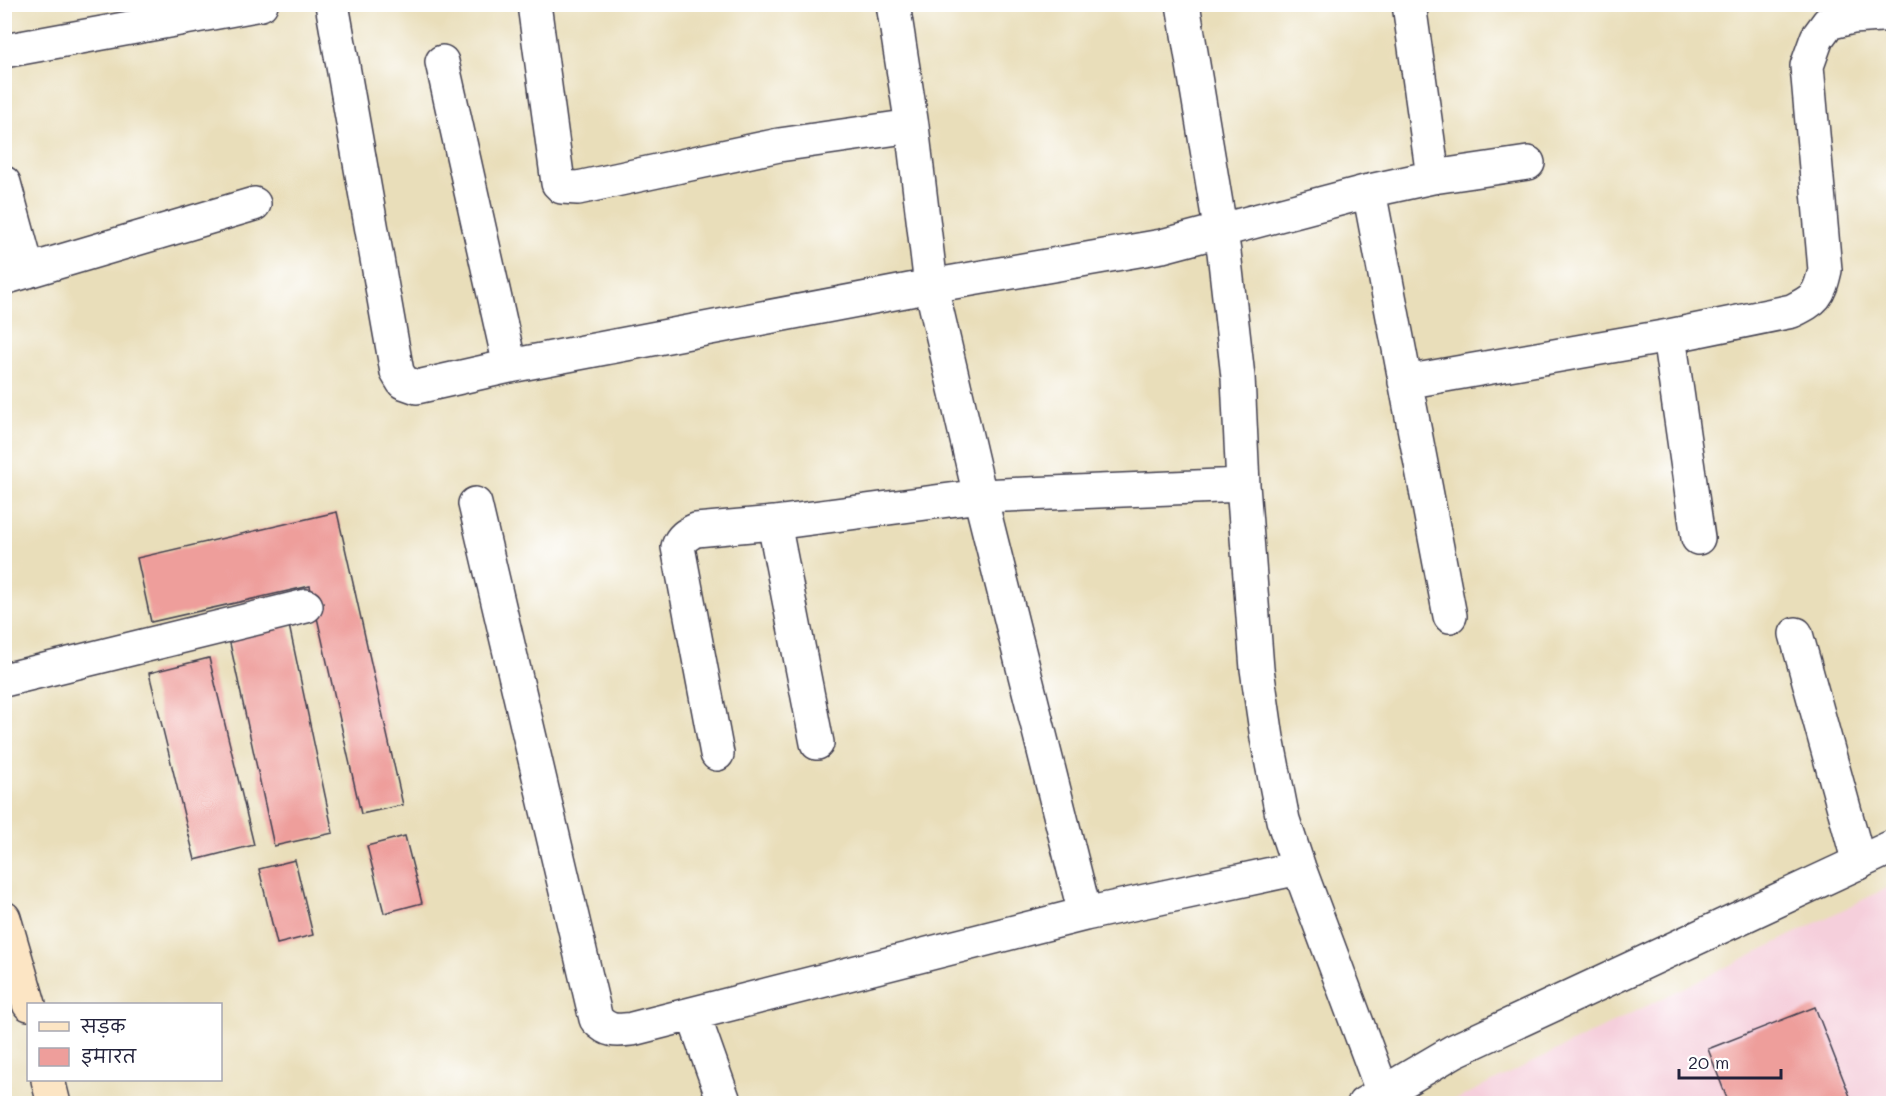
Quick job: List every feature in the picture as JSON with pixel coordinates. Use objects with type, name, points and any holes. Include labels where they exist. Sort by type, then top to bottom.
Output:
[{"type":"main road","points":[[6,933],[28,1003]]},
{"type":"main road","points":[[48,1081],[54,1104]]},
{"type":"street","points":[[4,51],[261,4]]},
{"type":"street","points":[[332,4],[397,372],[403,382],[417,387],[510,366],[931,286],[1162,246],[1369,191],[1433,177],[1528,163]]},
{"type":"street","points":[[534,4],[558,183],[562,187],[578,188],[779,145],[912,126]]},
{"type":"street","points":[[893,4],[912,126],[931,286],[980,496],[1085,914]]},
{"type":"street","points":[[1183,4],[1220,232],[1238,377],[1243,485],[1258,681],[1267,738],[1284,820],[1373,1098],[1454,1051],[1893,846]]},
{"type":"street","points":[[1409,4],[1433,177]]},
{"type":"street","points":[[1405,382],[1669,336],[1792,311],[1808,303],[1820,291],[1825,270],[1807,66],[1817,38],[1828,23],[1853,17],[1893,14]]},
{"type":"street","points":[[442,62],[510,366]]},
{"type":"street","points":[[4,183],[16,274],[254,204]]},
{"type":"street","points":[[1369,191],[1450,616]]},
{"type":"street","points":[[1669,336],[1698,538]]},
{"type":"street","points":[[717,754],[678,547],[680,540],[696,530],[774,524],[980,496],[1243,485]]},
{"type":"street","points":[[475,504],[596,1019],[604,1028],[632,1029],[1085,914],[1299,868]]},
{"type":"street","points":[[774,524],[817,743]]},
{"type":"street","points":[[4,680],[306,606]]},
{"type":"street","points":[[1796,634],[1859,862]]},
{"type":"street","points":[[693,1014],[725,1104]]},
{"type":"shaded area","points":[[1893,885],[1893,1103],[1449,1103]]},
{"type":"building","points":[[337,512],[403,805],[361,814],[310,586],[151,622],[137,558]]},
{"type":"building","points":[[289,625],[333,833],[274,846],[229,639]]},
{"type":"building","points":[[209,658],[254,845],[195,860],[149,673]]},
{"type":"building","points":[[405,836],[422,903],[384,913],[367,846]]},
{"type":"building","points":[[295,860],[313,935],[277,944],[259,869]]},
{"type":"building","points":[[1815,1007],[1853,1104],[1729,1104],[1708,1049]]}]
